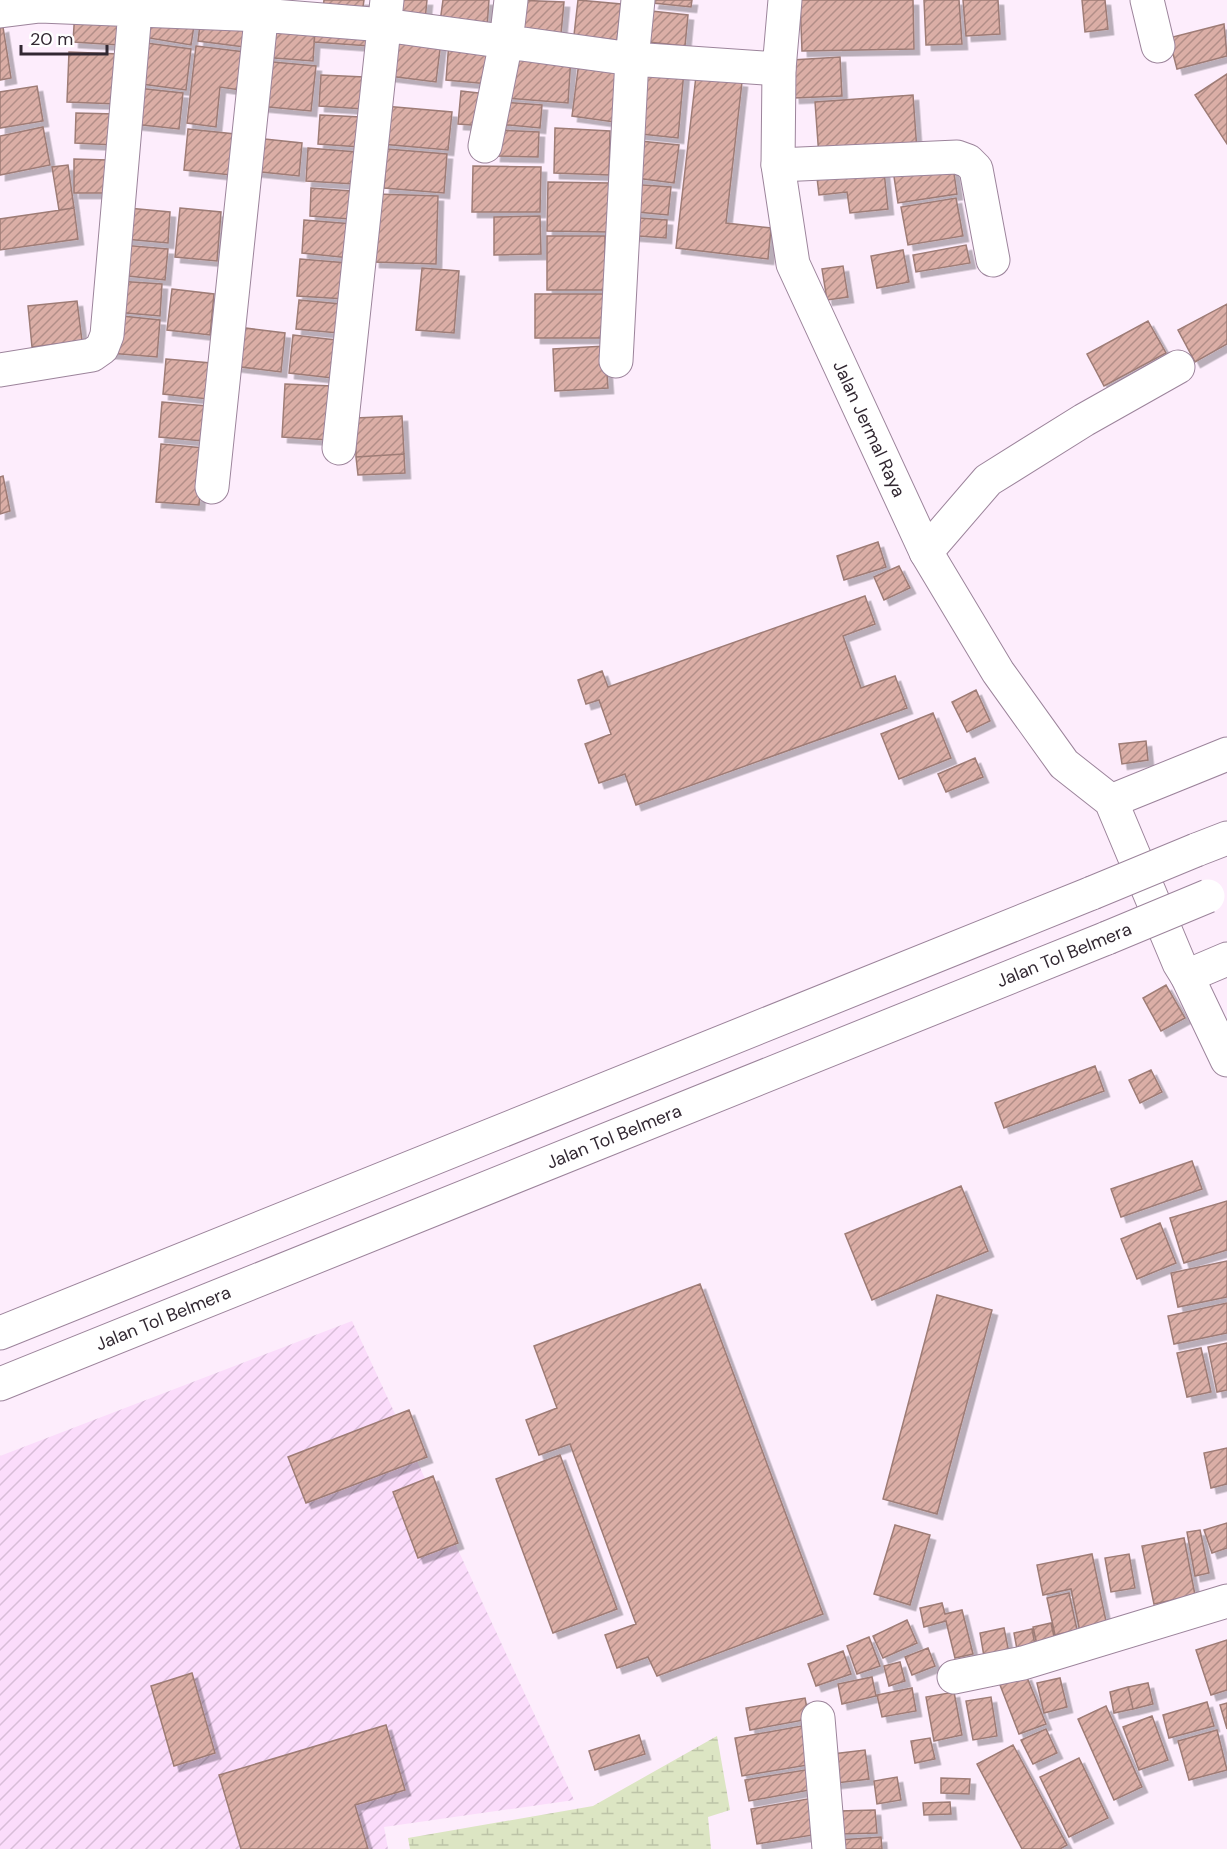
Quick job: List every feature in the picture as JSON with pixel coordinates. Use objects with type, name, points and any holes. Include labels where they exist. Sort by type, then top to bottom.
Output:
[{"type":"main road","points":[[485,146],[506,42],[511,0]]},
{"type":"main road","points":[[616,361],[632,59],[638,0]]},
{"type":"main road","name":"Jalan Jermal Raya","points":[[785,0],[779,69],[778,165],[793,264],[926,552],[998,672],[1064,764],[1111,801]]},
{"type":"main road","points":[[1147,0],[1158,46]]},
{"type":"main road","points":[[0,11],[40,6],[136,4],[385,12],[506,42],[632,59],[779,69]]},
{"type":"main road","points":[[0,370],[92,355],[102,348],[107,335],[136,4]]},
{"type":"main road","points":[[212,488],[262,8]]},
{"type":"main road","points":[[339,448],[385,12]]},
{"type":"main road","points":[[778,165],[957,157],[968,161],[976,169],[993,260]]},
{"type":"main road","points":[[926,552],[988,480],[1084,420],[1178,367]]},
{"type":"main road","points":[[1227,754],[1111,801],[1183,969],[1227,1060]]},
{"type":"main road","points":[[0,1333],[1227,838]]},
{"type":"main road","name":"Jalan Tol Belmera","points":[[0,1384],[1218,892]]},
{"type":"main road","points":[[1183,969],[1227,959]]},
{"type":"main road","points":[[954,1677],[1023,1663],[1227,1601]]},
{"type":"main road","points":[[818,1718],[829,1849]]},
{"type":"shaded area","points":[[352,1321],[574,1800],[384,1827],[388,1849],[0,1849],[0,1456]]},
{"type":"green space","points":[[717,1736],[730,1810],[708,1817],[711,1849],[410,1849],[408,1838],[593,1806]]},
{"type":"building","points":[[324,0],[364,0],[362,14],[323,9]]},
{"type":"building","points":[[394,0],[427,0],[425,20],[392,17]]},
{"type":"building","points":[[443,0],[489,0],[487,27],[440,22]]},
{"type":"building","points":[[515,0],[564,2],[561,34],[512,29]]},
{"type":"building","points":[[578,0],[621,4],[617,40],[574,35]]},
{"type":"building","points":[[654,0],[692,0],[691,7],[653,3]]},
{"type":"building","points":[[800,0],[913,0],[914,49],[802,51]]},
{"type":"building","points":[[924,0],[959,0],[962,44],[926,45]]},
{"type":"building","points":[[963,0],[998,0],[1000,34],[966,36]]},
{"type":"building","points":[[1082,0],[1105,0],[1108,29],[1085,32]]},
{"type":"building","points":[[75,10],[121,14],[119,45],[73,42]]},
{"type":"building","points":[[642,10],[688,15],[685,46],[639,41]]},
{"type":"building","points":[[147,11],[195,19],[191,45],[143,37]]},
{"type":"building","points":[[201,16],[247,22],[244,47],[198,41]]},
{"type":"building","points":[[316,23],[371,28],[369,46],[314,42]]},
{"type":"building","points":[[1224,24],[1227,56],[1177,69],[1169,38]]},
{"type":"building","points":[[264,26],[315,30],[313,61],[261,57]]},
{"type":"building","points":[[3,27],[11,78],[0,80],[0,28]]},
{"type":"building","points":[[395,34],[441,41],[436,82],[389,76]]},
{"type":"building","points":[[139,42],[191,49],[186,90],[134,83]]},
{"type":"building","points":[[449,42],[492,45],[489,84],[446,80]]},
{"type":"building","points":[[196,46],[245,52],[240,90],[220,87],[216,127],[187,123]]},
{"type":"building","points":[[69,52],[119,54],[117,104],[67,102]]},
{"type":"building","points":[[509,52],[571,56],[568,103],[506,98]]},
{"type":"building","points":[[580,54],[622,60],[614,122],[572,116]]},
{"type":"building","points":[[840,57],[842,96],[794,98],[792,60]]},
{"type":"building","points":[[262,61],[316,66],[311,111],[258,106]]},
{"type":"building","points":[[638,67],[684,71],[678,138],[632,133]]},
{"type":"building","points":[[1227,74],[1227,144],[1195,95]]},
{"type":"building","points":[[321,75],[364,77],[363,109],[319,106]]},
{"type":"building","points":[[696,76],[742,82],[726,223],[771,228],[768,259],[676,248]]},
{"type":"building","points":[[37,86],[43,121],[0,128],[0,92]]},
{"type":"building","points":[[137,88],[183,93],[179,129],[133,124]]},
{"type":"building","points":[[461,91],[487,94],[485,126],[458,124]]},
{"type":"building","points":[[913,95],[917,151],[819,157],[815,102]]},
{"type":"building","points":[[500,102],[542,105],[540,128],[498,124]]},
{"type":"building","points":[[384,106],[452,112],[448,150],[381,144]]},
{"type":"building","points":[[76,113],[115,114],[114,145],[75,143]]},
{"type":"building","points":[[320,115],[361,117],[360,147],[318,144]]},
{"type":"building","points":[[43,127],[50,165],[0,175],[0,136]]},
{"type":"building","points":[[555,128],[610,131],[609,175],[554,173]]},
{"type":"building","points":[[188,129],[235,134],[231,175],[184,170]]},
{"type":"building","points":[[497,130],[539,132],[538,157],[495,156]]},
{"type":"building","points":[[255,138],[302,143],[299,176],[252,171]]},
{"type":"building","points":[[640,141],[679,145],[674,183],[636,178]]},
{"type":"building","points":[[308,148],[357,152],[354,184],[306,181]]},
{"type":"building","points":[[387,149],[447,154],[444,193],[384,188]]},
{"type":"building","points":[[74,159],[108,160],[108,193],[74,193]]},
{"type":"building","points":[[952,160],[957,194],[898,203],[893,170]]},
{"type":"building","points":[[883,162],[888,209],[850,213],[847,192],[819,195],[816,169]]},
{"type":"building","points":[[68,165],[74,208],[59,210],[52,167]]},
{"type":"building","points":[[473,166],[541,167],[540,212],[472,212]]},
{"type":"building","points":[[548,182],[609,183],[609,232],[547,231]]},
{"type":"building","points":[[629,184],[671,187],[668,215],[627,211]]},
{"type":"building","points":[[311,188],[351,191],[350,219],[310,216]]},
{"type":"building","points":[[376,194],[438,196],[436,264],[374,262]]},
{"type":"building","points":[[956,198],[963,236],[908,245],[901,207]]},
{"type":"building","points":[[74,208],[78,239],[0,250],[0,219]]},
{"type":"building","points":[[128,208],[170,212],[168,243],[125,239]]},
{"type":"building","points":[[180,208],[221,212],[217,261],[175,257]]},
{"type":"building","points":[[540,216],[541,254],[494,255],[494,217]]},
{"type":"building","points":[[626,217],[667,220],[666,238],[625,235]]},
{"type":"building","points":[[304,220],[353,224],[350,258],[302,253]]},
{"type":"building","points":[[547,236],[605,236],[605,290],[547,290]]},
{"type":"building","points":[[122,245],[168,249],[165,280],[119,275]]},
{"type":"building","points":[[966,245],[970,263],[916,272],[913,255]]},
{"type":"building","points":[[903,250],[909,282],[877,288],[871,256]]},
{"type":"building","points":[[300,259],[348,263],[345,299],[297,296]]},
{"type":"building","points":[[843,266],[848,297],[827,300],[822,269]]},
{"type":"building","points":[[422,268],[459,271],[454,333],[416,330]]},
{"type":"building","points":[[117,281],[162,284],[160,316],[115,312]]},
{"type":"building","points":[[172,289],[214,294],[210,335],[167,330]]},
{"type":"building","points":[[535,294],[604,294],[605,338],[535,338]]},
{"type":"building","points":[[299,300],[341,304],[338,333],[296,329]]},
{"type":"building","points":[[77,301],[82,341],[32,347],[28,306]]},
{"type":"building","points":[[1227,304],[1227,344],[1195,362],[1178,330]]},
{"type":"building","points":[[112,315],[160,320],[157,357],[109,353]]},
{"type":"building","points":[[1148,321],[1166,353],[1104,386],[1087,354]]},
{"type":"building","points":[[237,327],[285,333],[281,372],[233,366]]},
{"type":"building","points":[[293,335],[336,340],[332,378],[289,373]]},
{"type":"building","points":[[605,346],[608,388],[555,391],[553,349]]},
{"type":"building","points":[[166,359],[211,363],[208,399],[163,394]]},
{"type":"building","points":[[285,384],[332,386],[329,440],[282,437]]},
{"type":"building","points":[[162,402],[207,406],[203,441],[159,437]]},
{"type":"building","points":[[402,416],[404,454],[356,457],[355,418]]},
{"type":"building","points":[[161,444],[204,448],[199,505],[156,502]]},
{"type":"building","points":[[404,454],[405,473],[358,475],[356,457]]},
{"type":"building","points":[[3,476],[10,511],[0,514],[0,477]]},
{"type":"building","points":[[878,542],[886,567],[844,580],[837,556]]},
{"type":"building","points":[[899,566],[910,588],[884,600],[874,577]]},
{"type":"building","points":[[865,596],[875,624],[843,636],[861,688],[895,676],[907,708],[636,805],[625,774],[599,783],[585,744],[611,734],[599,700],[586,704],[578,680],[602,671],[608,687]]},
{"type":"building","points":[[976,690],[990,721],[967,732],[952,702]]},
{"type":"building","points":[[933,713],[951,758],[899,779],[881,734]]},
{"type":"building","points":[[1146,741],[1148,760],[1122,764],[1119,744]]},
{"type":"building","points":[[975,758],[983,777],[946,792],[938,774]]},
{"type":"building","points":[[1166,985],[1185,1018],[1161,1031],[1143,998]]},
{"type":"building","points":[[1095,1066],[1104,1091],[1004,1128],[995,1103]]},
{"type":"building","points":[[1151,1070],[1162,1092],[1140,1103],[1129,1080]]},
{"type":"building","points":[[1192,1161],[1202,1189],[1121,1217],[1111,1189]]},
{"type":"building","points":[[961,1186],[988,1251],[872,1300],[845,1234]]},
{"type":"building","points":[[1227,1201],[1227,1250],[1184,1263],[1170,1218]]},
{"type":"building","points":[[1160,1223],[1176,1263],[1137,1279],[1121,1239]]},
{"type":"building","points":[[1227,1261],[1227,1297],[1178,1307],[1171,1273]]},
{"type":"building","points":[[700,1284],[823,1614],[657,1676],[648,1657],[617,1668],[605,1635],[636,1624],[570,1444],[539,1455],[526,1420],[557,1408],[534,1346]]},
{"type":"building","points":[[937,1295],[992,1310],[937,1514],[883,1499]]},
{"type":"building","points":[[1227,1303],[1227,1333],[1174,1344],[1168,1316]]},
{"type":"building","points":[[1227,1343],[1227,1390],[1217,1392],[1208,1347]]},
{"type":"building","points":[[1201,1348],[1211,1392],[1187,1397],[1177,1353]]},
{"type":"building","points":[[409,1410],[427,1457],[306,1503],[288,1457]]},
{"type":"building","points":[[1227,1448],[1227,1484],[1211,1488],[1204,1453]]},
{"type":"building","points":[[560,1455],[617,1609],[553,1633],[496,1479]]},
{"type":"building","points":[[433,1476],[458,1543],[418,1558],[393,1492]]},
{"type":"building","points":[[1227,1523],[1227,1548],[1212,1553],[1204,1530]]},
{"type":"building","points":[[895,1525],[930,1535],[910,1605],[874,1594]]},
{"type":"building","points":[[1200,1530],[1209,1573],[1195,1576],[1187,1532]]},
{"type":"building","points":[[1184,1538],[1195,1595],[1154,1604],[1142,1546]]},
{"type":"building","points":[[1092,1554],[1107,1626],[1080,1632],[1071,1589],[1043,1595],[1037,1565]]},
{"type":"building","points":[[1129,1554],[1135,1588],[1111,1592],[1105,1558]]},
{"type":"building","points":[[1069,1593],[1077,1630],[1055,1635],[1047,1598]]},
{"type":"building","points":[[942,1603],[945,1614],[962,1610],[973,1654],[955,1658],[946,1621],[924,1627],[920,1608]]},
{"type":"building","points":[[907,1620],[917,1643],[883,1658],[873,1636]]},
{"type":"building","points":[[1051,1623],[1057,1650],[1039,1654],[1033,1627]]},
{"type":"building","points":[[1004,1628],[1011,1663],[986,1668],[980,1633]]},
{"type":"building","points":[[1032,1629],[1037,1656],[1019,1660],[1014,1633]]},
{"type":"building","points":[[869,1637],[880,1666],[857,1674],[847,1646]]},
{"type":"building","points":[[1227,1640],[1227,1690],[1211,1695],[1196,1650]]},
{"type":"building","points":[[928,1648],[935,1666],[912,1675],[905,1657]]},
{"type":"building","points":[[843,1651],[851,1674],[816,1686],[808,1664]]},
{"type":"building","points":[[900,1662],[905,1681],[889,1686],[884,1666]]},
{"type":"building","points":[[192,1673],[215,1753],[174,1766],[151,1686]]},
{"type":"building","points":[[1026,1675],[1046,1724],[1019,1734],[1000,1685]]},
{"type":"building","points":[[872,1677],[876,1696],[842,1704],[838,1684]]},
{"type":"building","points":[[1060,1678],[1067,1707],[1044,1713],[1037,1683]]},
{"type":"building","points":[[1148,1683],[1153,1704],[1133,1709],[1128,1687]]},
{"type":"building","points":[[1128,1687],[1133,1709],[1114,1713],[1110,1692]]},
{"type":"building","points":[[912,1688],[916,1711],[882,1717],[877,1695]]},
{"type":"building","points":[[954,1692],[962,1735],[934,1741],[926,1697]]},
{"type":"building","points":[[991,1697],[997,1736],[973,1740],[966,1701]]},
{"type":"building","points":[[805,1698],[809,1719],[750,1730],[746,1708]]},
{"type":"building","points":[[1207,1702],[1214,1726],[1169,1738],[1163,1715]]},
{"type":"building","points":[[1227,1703],[1227,1729],[1220,1705]]},
{"type":"building","points":[[1106,1706],[1142,1787],[1114,1800],[1078,1719]]},
{"type":"building","points":[[1152,1716],[1168,1760],[1139,1770],[1123,1727]]},
{"type":"building","points":[[386,1725],[405,1790],[355,1805],[368,1849],[241,1849],[219,1775]]},
{"type":"building","points":[[807,1725],[814,1764],[742,1776],[735,1738]]},
{"type":"building","points":[[1046,1729],[1057,1753],[1033,1764],[1021,1740]]},
{"type":"building","points":[[1217,1730],[1227,1770],[1189,1780],[1178,1741]]},
{"type":"building","points":[[639,1735],[645,1754],[595,1770],[589,1751]]},
{"type":"building","points":[[930,1738],[935,1759],[915,1763],[911,1741]]},
{"type":"building","points":[[1013,1745],[1067,1845],[1060,1849],[1022,1849],[977,1764]]},
{"type":"building","points":[[865,1750],[869,1779],[828,1784],[824,1755]]},
{"type":"building","points":[[1079,1758],[1108,1818],[1069,1837],[1040,1777]]},
{"type":"building","points":[[811,1769],[815,1789],[749,1801],[745,1780]]},
{"type":"building","points":[[897,1777],[901,1800],[877,1804],[874,1781]]},
{"type":"building","points":[[941,1778],[970,1779],[969,1794],[941,1793]]},
{"type":"building","points":[[813,1798],[819,1834],[757,1844],[751,1809]]},
{"type":"building","points":[[950,1802],[951,1814],[924,1815],[923,1803]]},
{"type":"building","points":[[875,1810],[877,1833],[840,1834],[839,1811]]},
{"type":"building","points":[[881,1837],[882,1849],[839,1849],[839,1840]]}]
